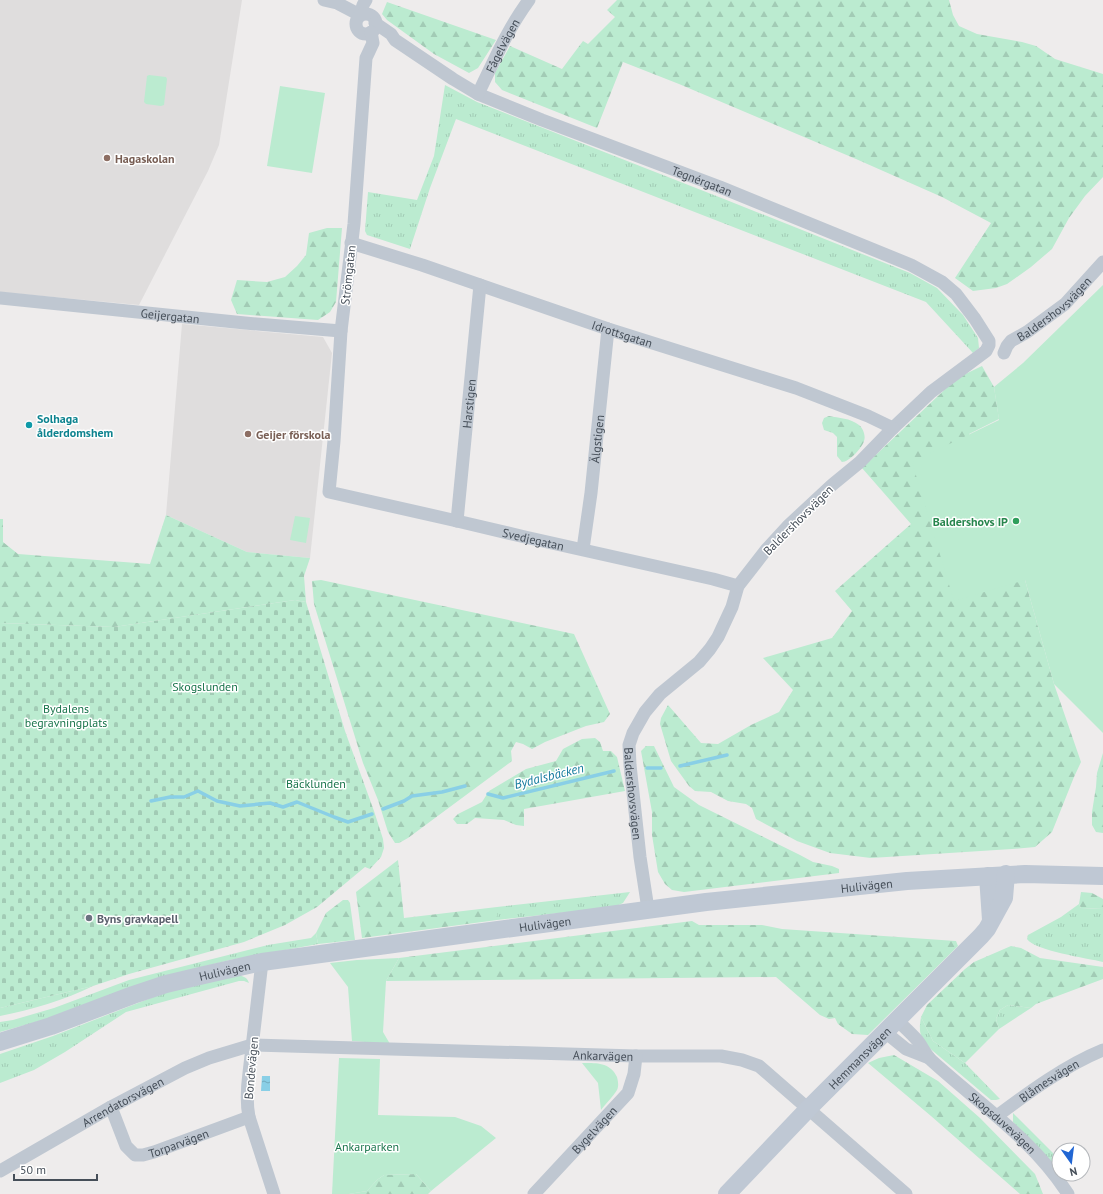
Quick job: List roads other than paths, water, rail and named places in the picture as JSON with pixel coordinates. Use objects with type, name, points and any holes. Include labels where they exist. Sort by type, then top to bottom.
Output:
[{"type":"main road","name":"Hulivägen","points":[[0,1042],[51,1026],[101,1006],[159,986],[262,962],[648,909],[900,881],[1006,874],[1103,876]]},
{"type":"main road","name":"Hemmansvägen","points":[[727,1194],[808,1109],[981,936],[987,929],[1004,898],[1006,874]]},
{"type":"main road","points":[[988,876],[988,899],[991,920]]},
{"type":"street","name":"Tegnérgatan","points":[[320,0],[330,8],[366,24]]},
{"type":"street","name":"Tegnérgatan","points":[[324,0],[337,3],[366,24],[381,38],[395,40],[478,94],[549,123],[720,187],[911,265],[942,282],[956,294],[975,318],[989,341],[989,344]]},
{"type":"street","name":"Strömgatan","points":[[329,492],[341,331],[354,224],[366,58],[373,43],[366,24],[363,4],[366,0]]},
{"type":"street","name":"Strömgatan","points":[[366,24],[374,0]]},
{"type":"street","name":"Fågelvägen","points":[[478,94],[493,60],[517,16],[529,0]]},
{"type":"street","name":"Idrottsgatan","points":[[351,243],[422,265],[608,329],[796,388],[868,416],[893,428]]},
{"type":"street","name":"Baldershovsvägen","points":[[1004,353],[1011,341],[1027,332],[1064,304],[1103,262]]},
{"type":"street","name":"Harstigen","points":[[457,521],[480,285]]},
{"type":"street","name":"Geijergatan","points":[[0,298],[245,323],[341,331]]},
{"type":"street","name":"Älgstigen","points":[[583,549],[591,493],[608,329]]},
{"type":"street","name":"Baldershovsvägen","points":[[648,909],[640,857],[629,745],[633,733],[645,712],[660,694],[699,662],[710,650],[718,637],[732,607],[738,586],[766,550],[789,525],[832,485],[860,462],[931,392],[986,351],[989,344]]},
{"type":"street","name":"Svedjegatan","points":[[329,492],[583,549],[738,586]]},
{"type":"street","name":"Bondevägen","points":[[262,962],[247,1090],[247,1105],[249,1117],[274,1194]]},
{"type":"street","name":"Skogsduvevägen","points":[[891,1026],[906,1049],[929,1058],[1032,1148],[1058,1179],[1068,1194]]},
{"type":"street","name":"Ankarvägen","points":[[252,1045],[636,1056],[721,1056],[742,1060],[759,1066],[906,1194]]},
{"type":"street","name":"Arrendatorsvägen","points":[[0,1171],[111,1107],[185,1068],[209,1058],[252,1045]]},
{"type":"street","name":"Blåmesvägen","points":[[997,1116],[1029,1091],[1064,1070],[1103,1050]]},
{"type":"street","name":"Bygelvägen","points":[[534,1194],[628,1093],[634,1074],[636,1056]]},
{"type":"street","name":"Torparvägen","points":[[111,1107],[126,1146],[135,1155],[143,1155],[154,1152],[249,1117]]},
{"type":"water","points":[[262,1076],[270,1076],[270,1091],[261,1091]]},
{"type":"waterway","name":"Bydalsbäcken","points":[[680,766],[727,755]]},
{"type":"waterway","name":"Bydalsbäcken","points":[[647,768],[661,768]]},
{"type":"waterway","name":"Bydalsbäcken","points":[[488,794],[503,798],[614,771]]},
{"type":"waterway","name":"Bydalsbäcken","points":[[383,809],[404,801],[412,796],[442,792],[465,786]]},
{"type":"waterway","name":"Bydalsbäcken","points":[[151,801],[170,797],[184,797],[198,791],[217,801],[240,806],[270,803],[283,807],[297,802],[348,822],[372,814]]},
{"type":"place","name":"Hagaskolan","points":[[107,158]]},
{"type":"place","name":"Solhaga ålderdomshem","points":[[29,425]]},
{"type":"place","name":"Geijer förskola","points":[[248,434]]},
{"type":"place","name":"Baldershovs IP","points":[[1016,521]]},
{"type":"place","name":"Byns gravkapell","points":[[89,918]]},
{"type":"park label","name":"Skogslunden","points":[[205,686]]},
{"type":"park label","name":"Bydalens begravningplats","points":[[66,715]]},
{"type":"park label","name":"Bäcklunden","points":[[316,783]]},
{"type":"park label","name":"Ankarparken","points":[[367,1146]]}]
